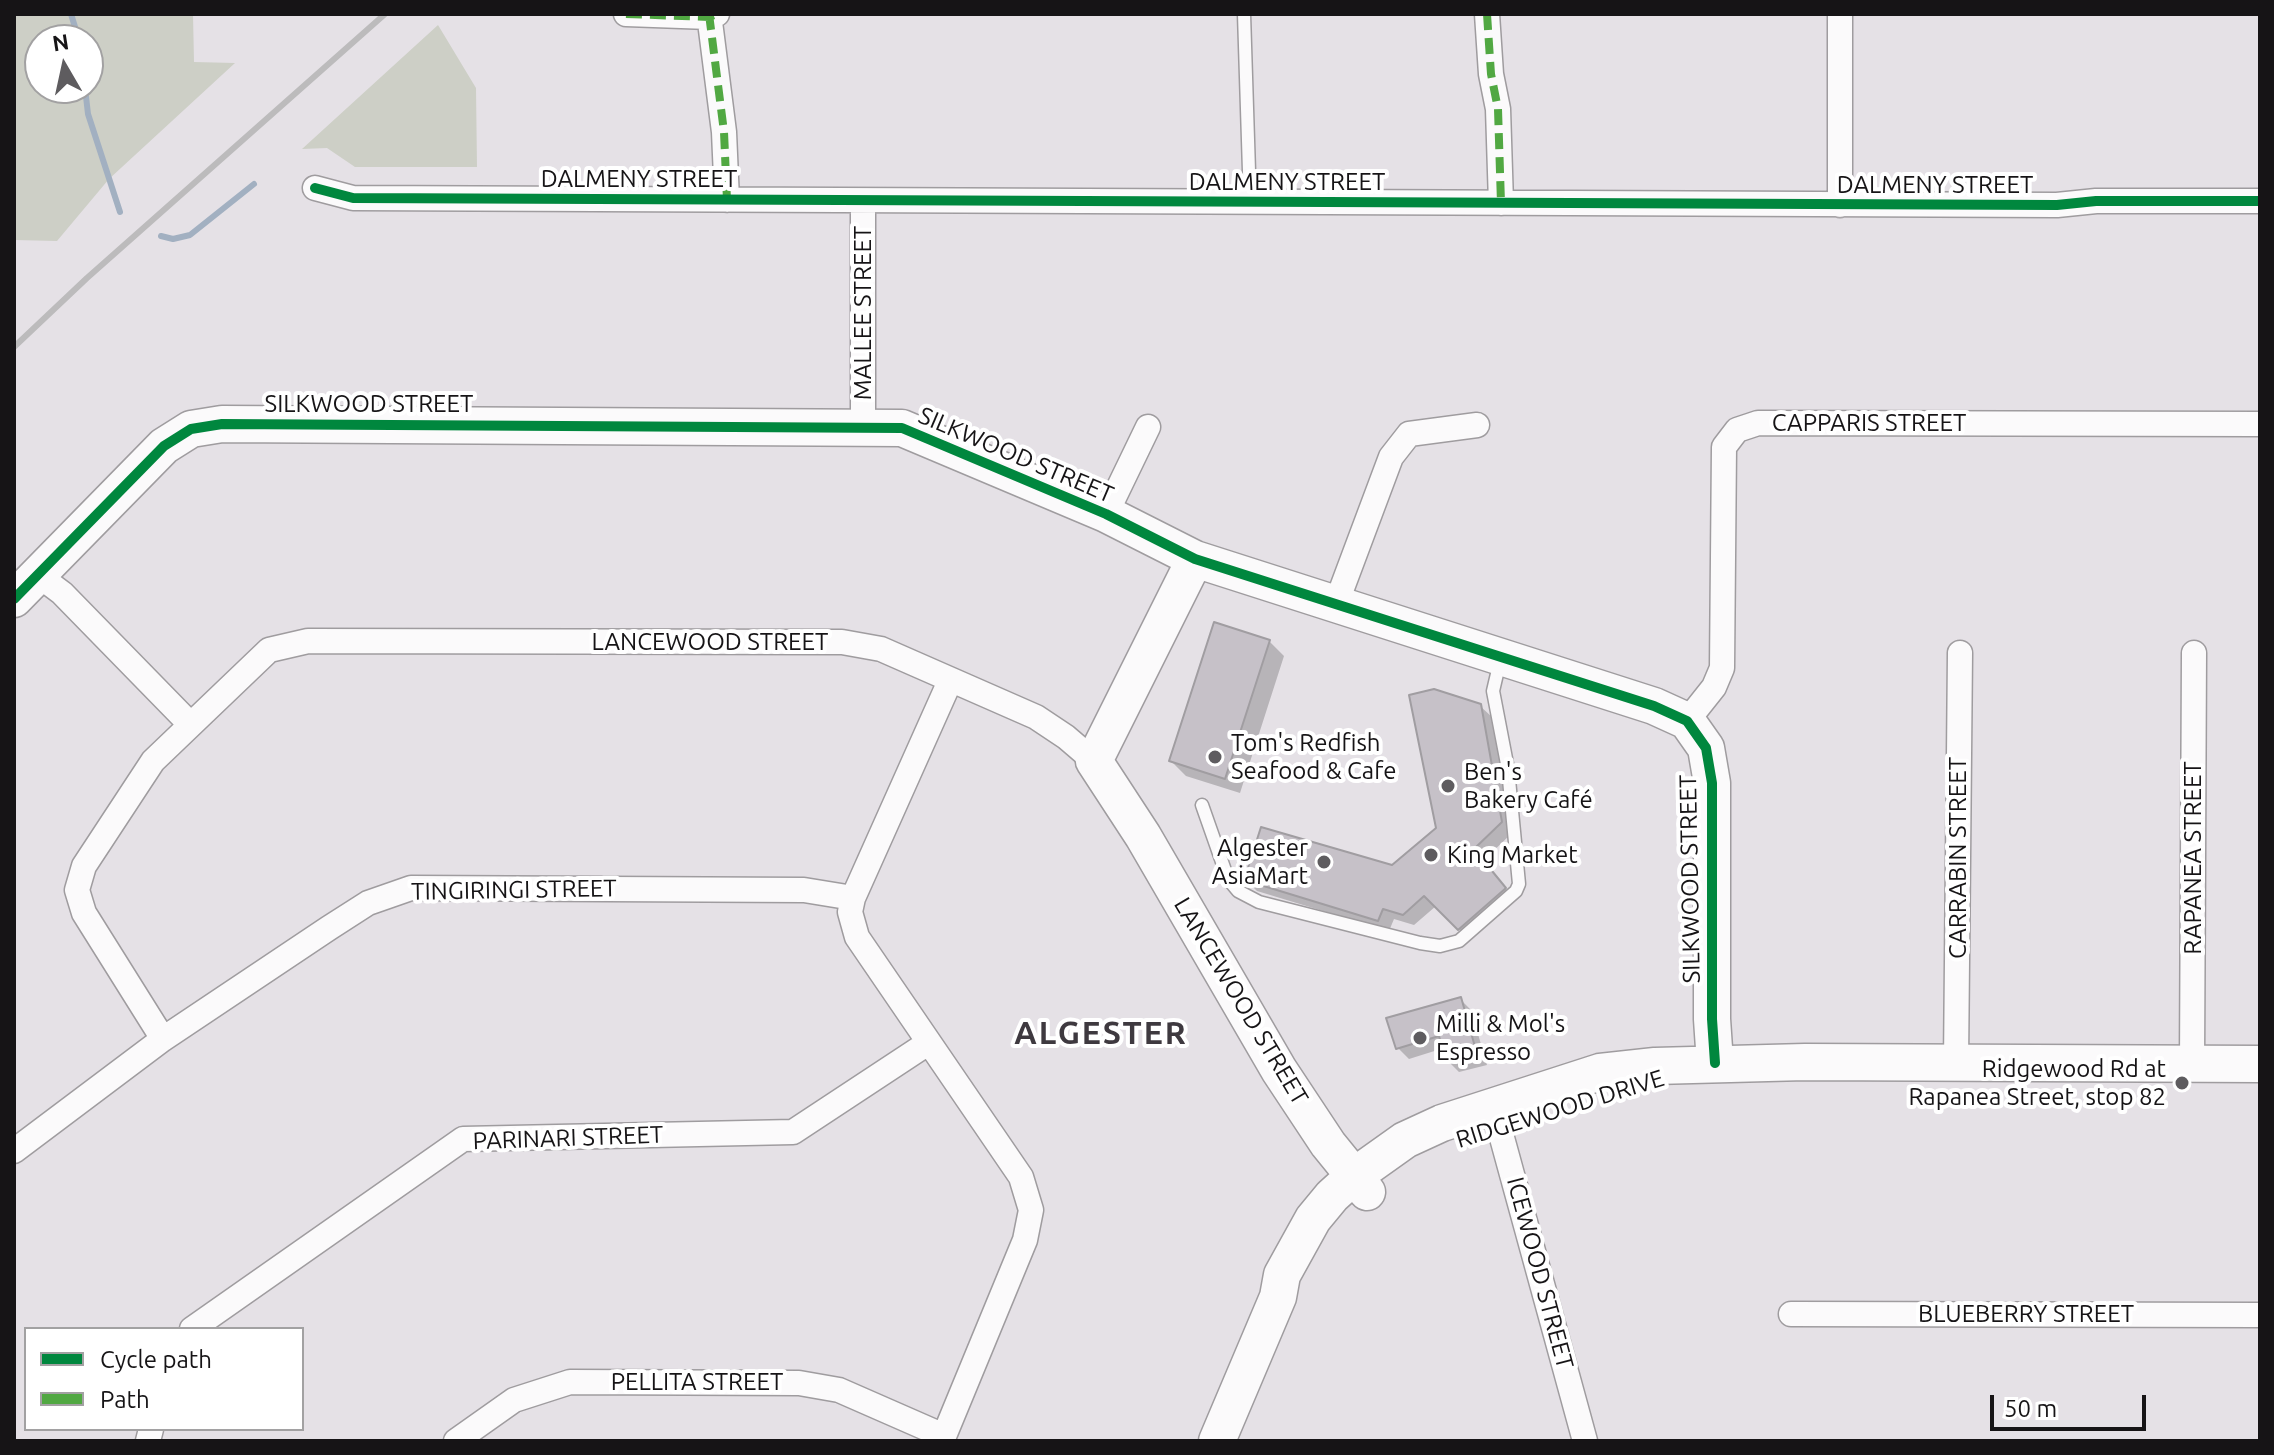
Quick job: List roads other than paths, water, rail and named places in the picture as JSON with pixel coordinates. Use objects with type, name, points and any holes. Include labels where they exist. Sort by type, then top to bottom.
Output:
[{"type":"street","points":[[626,14],[712,15],[724,132],[727,200]]},
{"type":"street","points":[[1487,14],[1491,74],[1498,109],[1501,203]]},
{"type":"street","points":[[1840,14],[1840,205]]},
{"type":"street","name":"DALMENY STREET","points":[[315,188],[353,198],[1840,205],[2260,201]]},
{"type":"street","name":"MALLEE STREET","points":[[863,201],[863,426]]},
{"type":"street","name":"CAPPARIS STREET","points":[[1687,721],[1714,687],[1722,668],[1724,447],[1737,430],[1758,423],[2260,424]]},
{"type":"street","name":"SILKWOOD STREET","points":[[26,587],[164,446],[191,429],[222,424],[902,428],[1106,514],[1195,559],[1654,706],[1687,721],[1706,748],[1712,783],[1712,1019],[1715,1063]]},
{"type":"street","points":[[1336,604],[1391,457],[1409,434],[1477,425]]},
{"type":"street","points":[[1106,514],[1148,427]]},
{"type":"street","points":[[1094,761],[1195,559]]},
{"type":"street","points":[[26,587],[62,593],[190,724]]},
{"type":"street","name":"LANCEWOOD STREET","points":[[163,1039],[84,913],[77,890],[84,866],[153,761],[269,650],[308,641],[842,642],[881,649],[1036,717],[1094,761],[1143,836],[1279,1070],[1360,1185]]},
{"type":"street","name":"CARRABIN STREET","points":[[1956,1063],[1960,653]]},
{"type":"street","name":"RAPANEA STREET","points":[[2192,1063],[2194,653]]},
{"type":"street","points":[[943,1439],[1025,1240],[1031,1210],[1021,1177],[857,937],[850,912],[950,681]]},
{"type":"street","name":"TINGIRINGI STREET","points":[[14,1151],[163,1039],[368,903],[411,888],[858,890]]},
{"type":"street","name":"PARINARI STREET","points":[[195,1327],[463,1139],[793,1132],[928,1043]]},
{"type":"street","name":"RIDGEWOOD DRIVE","points":[[1217,1441],[1278,1297],[1282,1275],[1299,1240],[1332,1196],[1360,1185],[1405,1140],[1496,1115],[1600,1072],[1715,1063],[2260,1064]]},
{"type":"street","name":"ICEWOOD STREET","points":[[1496,1115],[1583,1441]]},
{"type":"street","name":"BLUEBERRY STREET","points":[[1791,1314],[2260,1315]]},
{"type":"street","name":"PELLITA STREET","points":[[456,1441],[514,1400],[570,1382],[799,1383],[839,1390],[943,1439]]},
{"type":"lane","points":[[1244,14],[1250,203]]},
{"type":"lane","points":[[1202,805],[1228,879],[1238,891],[1259,902],[1420,943],[1440,946],[1459,941],[1516,891],[1519,884],[1508,769],[1493,691],[1501,657]]},
{"type":"waterway","points":[[71,14],[74,24]]},
{"type":"waterway","points":[[87,104],[120,212]]},
{"type":"waterway","points":[[161,236],[173,239],[190,235],[254,184]]},
{"type":"railway","points":[[14,347],[87,278],[385,14]]},
{"type":"place","name":"Tom's Redfish Seafood & Cafe","points":[[1215,757]]},
{"type":"place","name":"Ben's Bakery Café","points":[[1448,786]]},
{"type":"place","name":"King Market","points":[[1431,855]]},
{"type":"place","name":"Algester AsiaMart","points":[[1324,862]]},
{"type":"place","name":"Milli & Mol's Espresso","points":[[1420,1038]]},
{"type":"place","name":"Ridgewood Rd at Rapanea Street, stop 82","points":[[2182,1083]]},
{"type":"district","name":"ALGESTER","points":[[1101,1033]]}]
